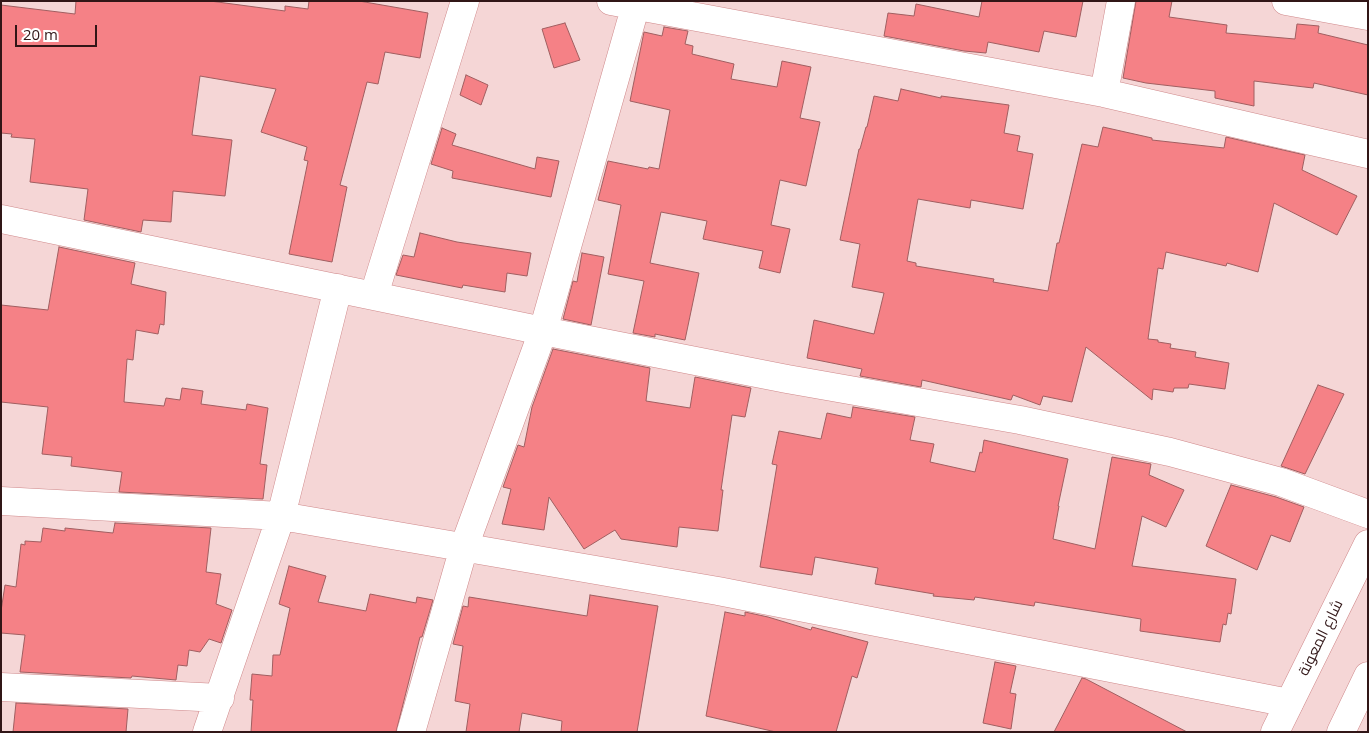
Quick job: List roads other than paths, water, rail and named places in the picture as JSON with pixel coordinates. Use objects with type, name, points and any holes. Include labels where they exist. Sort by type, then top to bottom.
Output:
[{"type":"main road","points":[[374,295],[465,1]]},
{"type":"main road","points":[[1104,93],[1121,1]]},
{"type":"main road","points":[[1286,1],[1368,16]]},
{"type":"main road","points":[[411,732],[464,547],[543,331],[628,3],[1104,93],[1368,154]]},
{"type":"main road","points":[[1,219],[543,331],[786,379],[1020,420],[1170,452],[1281,482],[1368,514]]},
{"type":"main road","points":[[207,732],[281,516],[338,288]]},
{"type":"main road","points":[[1,501],[281,516],[718,592],[1289,703]]},
{"type":"main road","name":"شارع المعونة","points":[[1275,732],[1368,544]]},
{"type":"main road","points":[[1341,732],[1368,676]]},
{"type":"main road","points":[[1,687],[220,698]]}]
